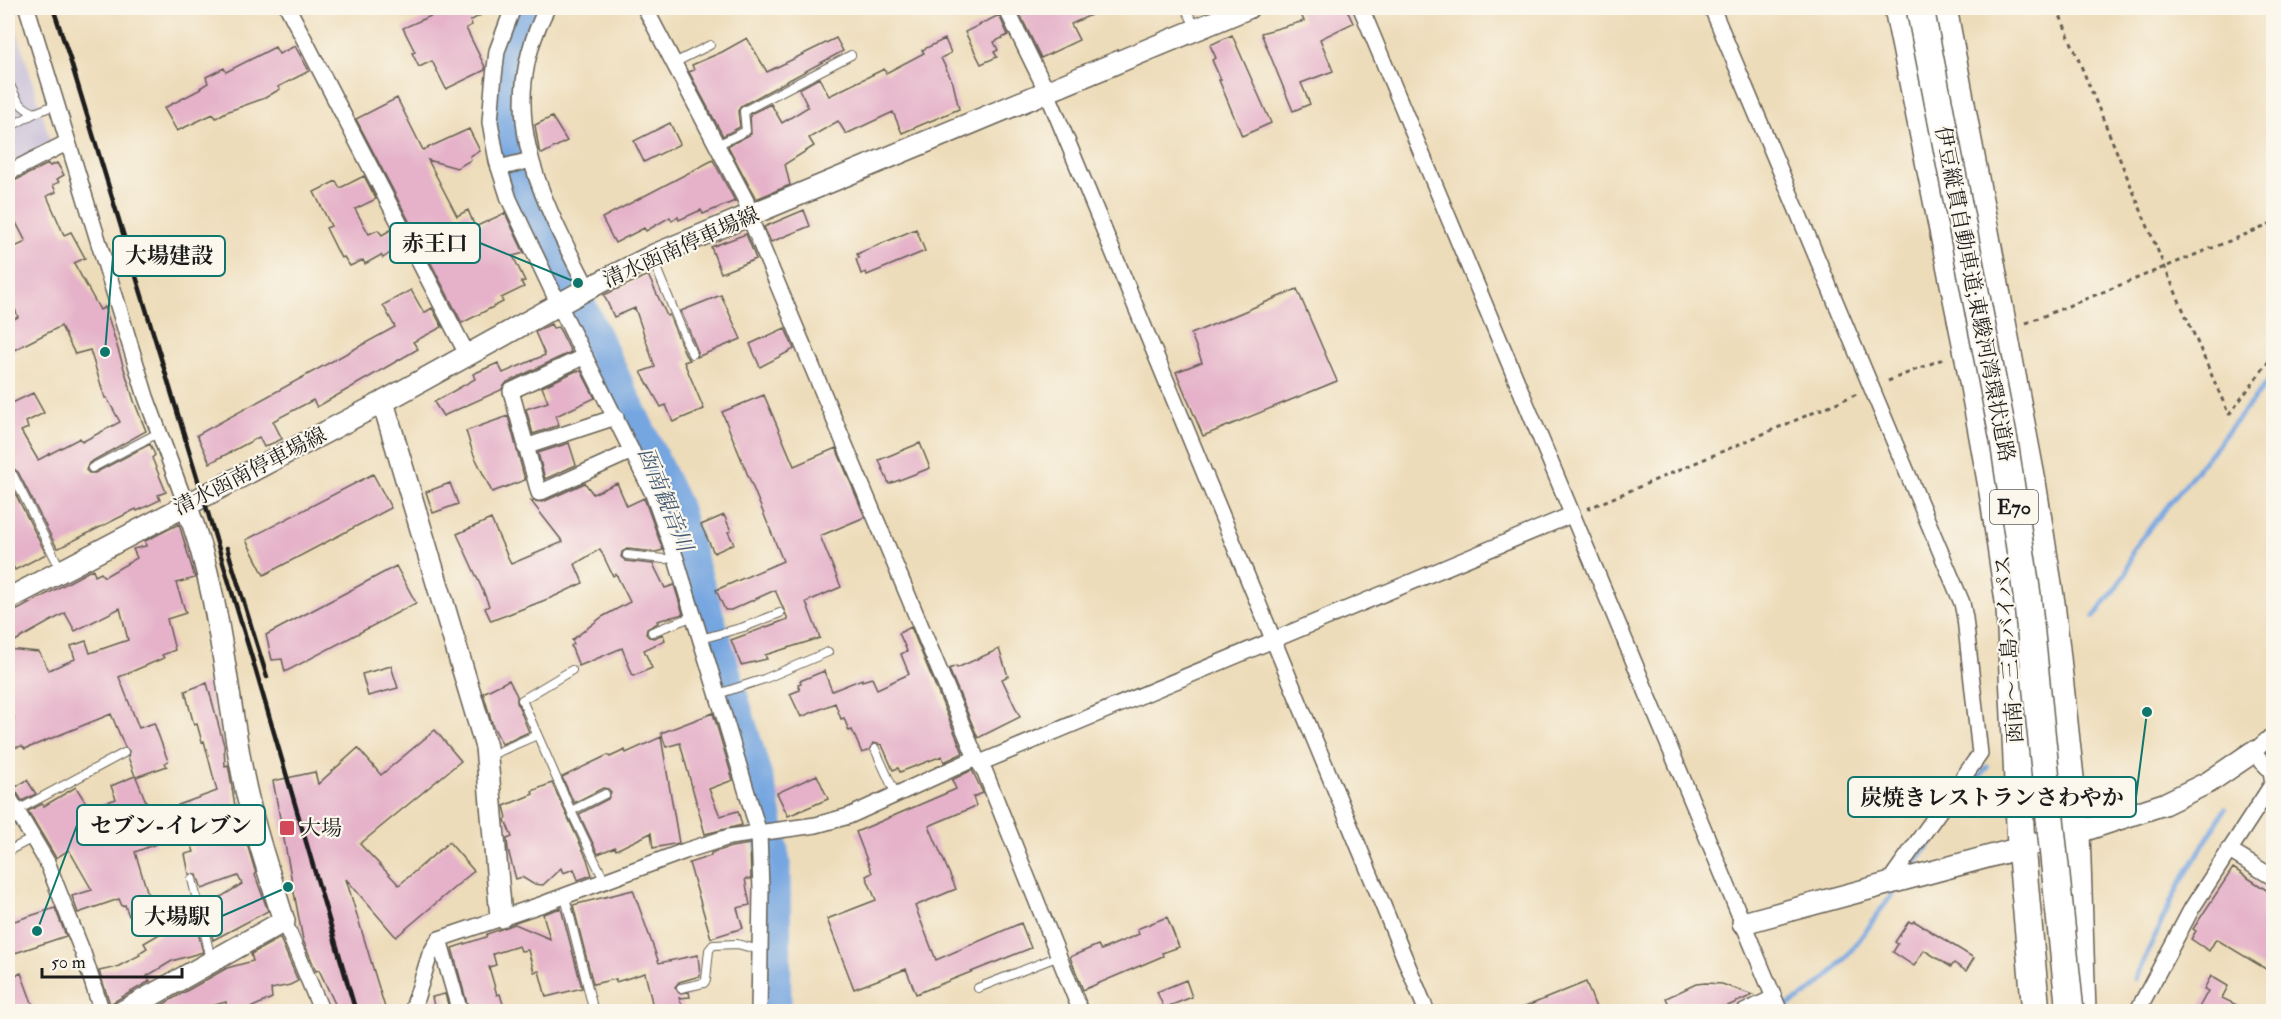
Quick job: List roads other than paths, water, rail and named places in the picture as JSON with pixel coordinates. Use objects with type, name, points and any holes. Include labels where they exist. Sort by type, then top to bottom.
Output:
[{"type":"highway","name":"函南～三島バイパス","points":[[1898,8],[1967,348],[1993,492],[2010,608],[2021,846],[2036,1011]]},
{"type":"highway","name":"伊豆縦貫自動車道;東駿河湾環状道路","points":[[1920,8],[2008,465],[2030,618],[2070,1011]]},
{"type":"highway","name":"函南～三島バイパス","points":[[1943,8],[2032,482],[2050,603],[2076,833],[2082,1011]]},
{"type":"street","points":[[27,8],[158,433],[199,540],[210,578],[243,777],[258,839],[285,921],[322,1011]]},
{"type":"street","points":[[288,8],[468,356]]},
{"type":"street","points":[[513,8],[497,51],[490,122],[503,167],[509,199],[562,303],[585,356],[653,494],[694,616],[704,638],[721,694],[759,833],[759,1011]]},
{"type":"street","points":[[547,8],[531,43],[524,84],[524,132],[527,161],[586,289]]},
{"type":"street","points":[[645,8],[746,201],[749,216],[1081,1011]]},
{"type":"street","points":[[1006,8],[1047,92],[1427,1011]]},
{"type":"street","name":"清水函南停車場線","points":[[8,599],[383,402],[586,289],[651,257],[1248,8]]},
{"type":"street","points":[[1361,8],[1776,1004],[1744,1011]]},
{"type":"street","points":[[1712,8],[1962,603],[1980,754],[1888,883]]},
{"type":"street","points":[[8,173],[68,142]]},
{"type":"street","points":[[503,167],[527,161]]},
{"type":"street","points":[[585,356],[511,391],[538,493],[632,451]]},
{"type":"street","points":[[383,402],[486,747],[501,916]]},
{"type":"street","points":[[525,447],[616,417]]},
{"type":"street","points":[[412,1011],[430,954],[439,939],[501,916],[565,897],[729,837],[816,825],[849,816],[978,760],[1571,515]]},
{"type":"street","points":[[1743,922],[2076,833],[2164,804],[2209,782],[2253,752],[2274,734]]},
{"type":"street","points":[[2137,1011],[2192,908],[2273,783],[2271,771],[2253,752]]},
{"type":"street","points":[[8,796],[47,862],[102,1011]]},
{"type":"street","points":[[2228,850],[2274,878]]},
{"type":"street","points":[[122,1011],[285,921]]},
{"type":"street","points":[[439,939],[460,1011]]},
{"type":"lane","points":[[1185,8],[1197,29]]},
{"type":"lane","points":[[674,63],[710,45]]},
{"type":"lane","points":[[717,146],[746,131],[744,111],[850,55]]},
{"type":"lane","points":[[8,81],[25,110],[35,113]]},
{"type":"lane","points":[[8,128],[57,104]]},
{"type":"lane","points":[[651,257],[692,354]]},
{"type":"lane","points":[[92,468],[158,433]]},
{"type":"lane","points":[[8,477],[13,475],[62,570]]},
{"type":"lane","points":[[627,555],[676,558]]},
{"type":"lane","points":[[704,638],[722,634],[780,613]]},
{"type":"lane","points":[[652,632],[694,616]]},
{"type":"lane","points":[[721,694],[828,652]]},
{"type":"lane","points":[[572,670],[522,700],[605,882]]},
{"type":"lane","points":[[487,757],[537,735]]},
{"type":"lane","points":[[875,748],[896,795]]},
{"type":"lane","points":[[16,811],[124,753]]},
{"type":"lane","points":[[571,811],[605,794]]},
{"type":"lane","points":[[8,850],[33,838]]},
{"type":"lane","points":[[192,879],[211,962]]},
{"type":"lane","points":[[565,897],[594,1011]]},
{"type":"lane","points":[[681,988],[704,983],[709,950],[713,945],[737,944],[760,950]]},
{"type":"lane","points":[[978,988],[1059,956]]},
{"type":"waterway","name":"函南観音川","points":[[532,8],[516,37],[510,73],[510,109],[521,181],[675,507],[763,801],[774,862],[775,1012]]},
{"type":"waterway","points":[[2094,617],[2126,574],[2133,549],[2274,374]]},
{"type":"waterway","points":[[1909,872],[1987,767]]},
{"type":"waterway","points":[[2135,979],[2178,887],[2225,809]]},
{"type":"waterway","points":[[1779,1009],[1816,987],[1831,973],[1859,941],[1896,889]]},
{"type":"railway","points":[[53,8],[255,668],[356,1012]]},
{"type":"railway","points":[[227,548],[267,677]]},
{"type":"place","name":"赤王口","points":[[578,283]]},
{"type":"place","name":"大場建設","points":[[105,352]]},
{"type":"place","name":"炭焼きレストランさわやか","points":[[2147,712]]},
{"type":"place","name":"大場","points":[[287,828]]},
{"type":"place","name":"大場駅","points":[[288,887]]},
{"type":"place","name":"セブン-イレブン","points":[[37,931]]}]
